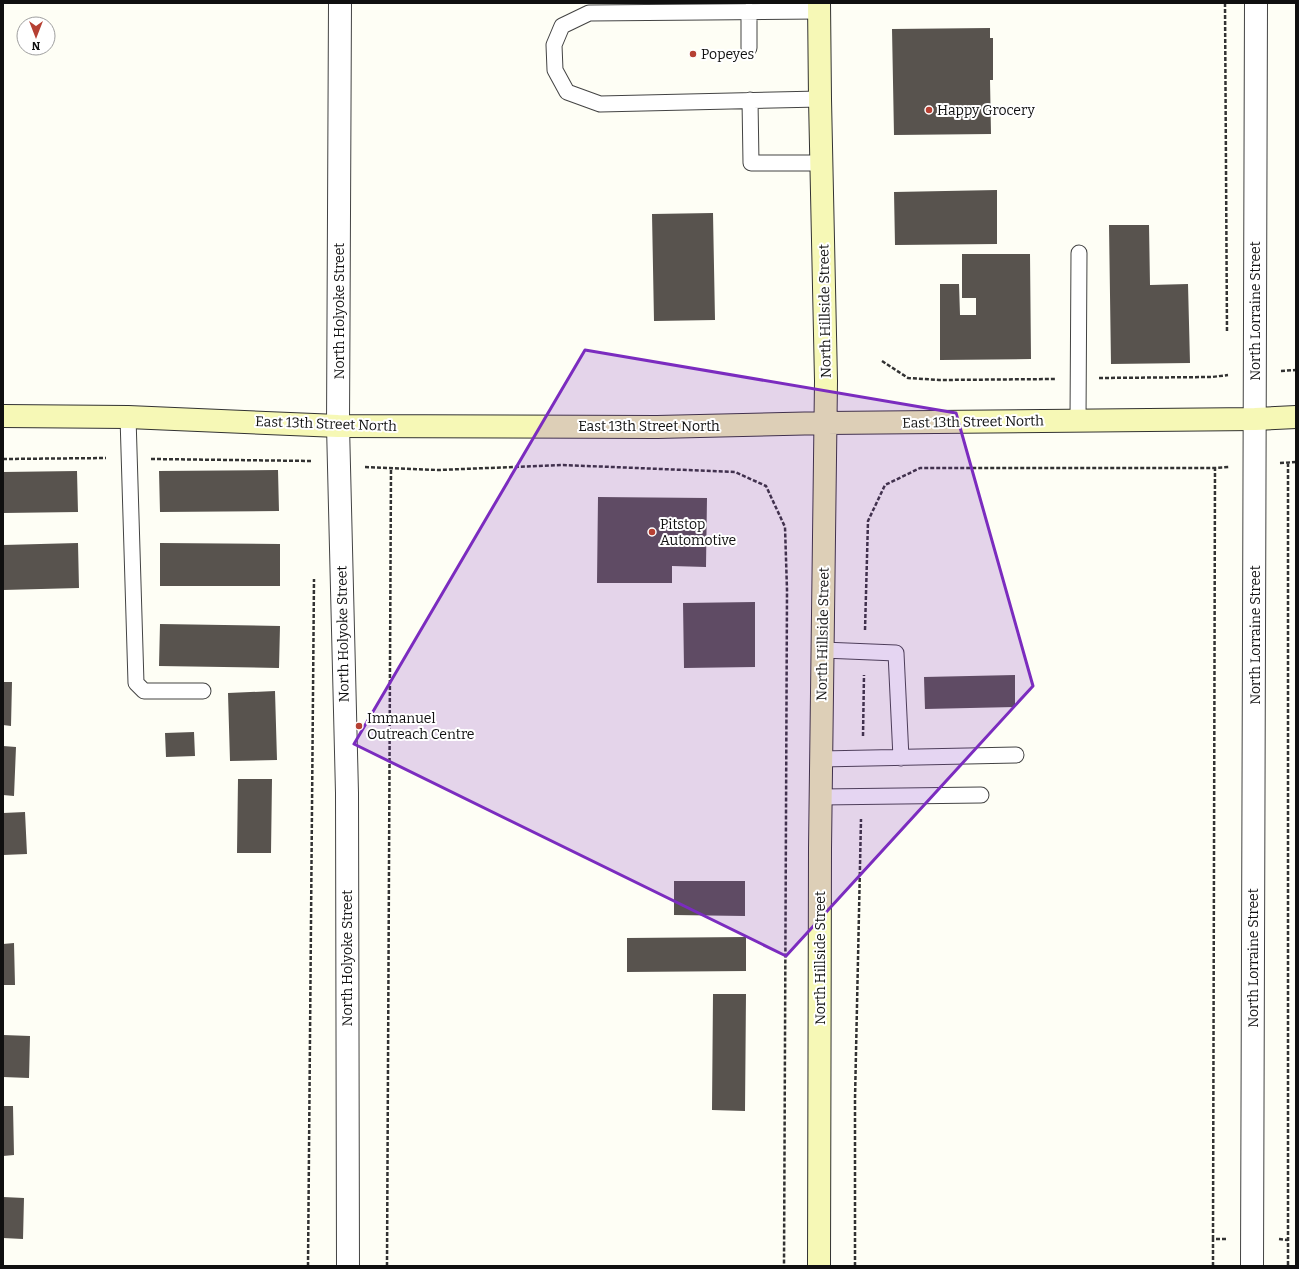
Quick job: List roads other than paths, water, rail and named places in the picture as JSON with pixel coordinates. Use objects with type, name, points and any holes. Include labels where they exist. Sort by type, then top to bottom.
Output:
[{"type":"main road","name":"North Hillside Street","points":[[819,7],[826,381],[821,759],[820,1266]]},
{"type":"main road","name":"East 13th Street North","points":[[3,416],[128,417],[338,426],[657,427],[826,423],[1255,419],[1296,417]]},
{"type":"street","name":"North Holyoke Street","points":[[340,3],[338,426],[347,801],[348,1266]]},
{"type":"street","name":"North Lorraine Street","points":[[1252,1266],[1256,3]]},
{"type":"lane","points":[[819,7],[749,11],[589,13],[562,26],[554,45],[555,70],[567,92],[600,104],[820,99]]},
{"type":"lane","points":[[749,11],[749,48]]},
{"type":"lane","points":[[750,100],[751,163],[822,163]]},
{"type":"lane","points":[[1078,420],[1079,253]]},
{"type":"lane","points":[[128,417],[136,683],[144,691],[204,691]]},
{"type":"lane","points":[[823,650],[896,653],[900,758]]},
{"type":"lane","points":[[821,759],[1016,755]]},
{"type":"lane","points":[[821,797],[981,795]]},
{"type":"place","name":"Popeyes","points":[[693,54]]},
{"type":"place","name":"Happy Grocery","points":[[929,110]]},
{"type":"place","name":"Pitstop Automotive","points":[[652,532]]},
{"type":"place","name":"Immanuel Outreach Centre","points":[[359,726]]}]
